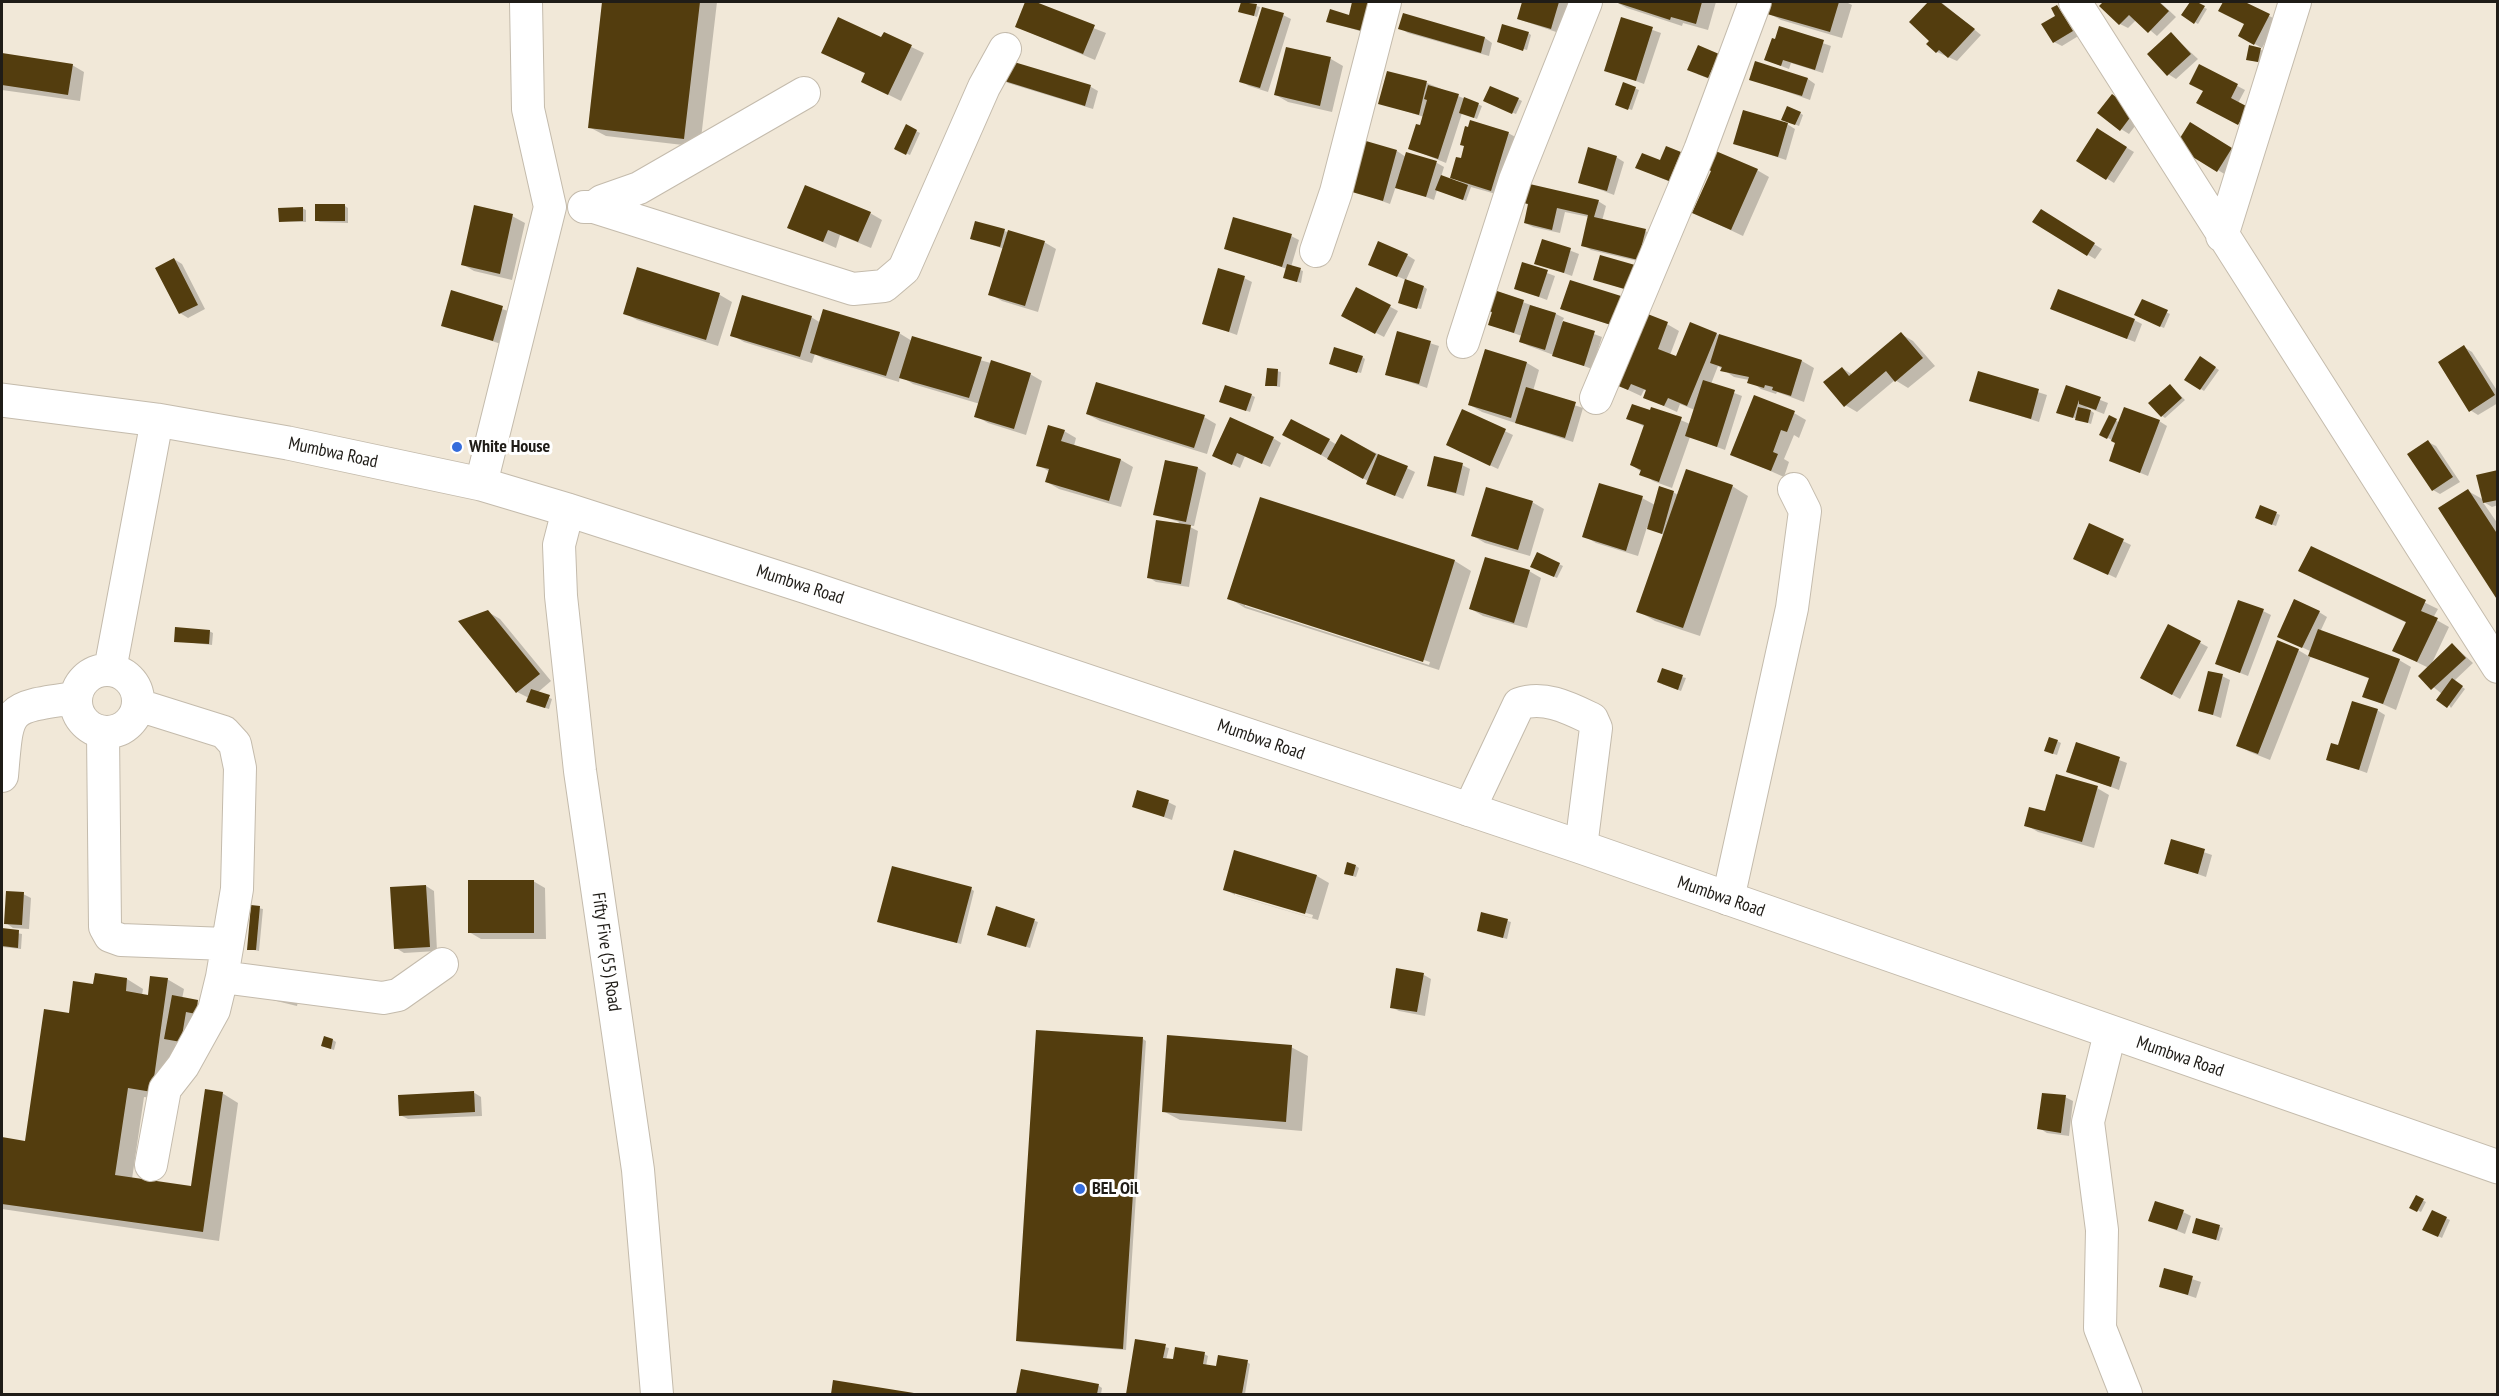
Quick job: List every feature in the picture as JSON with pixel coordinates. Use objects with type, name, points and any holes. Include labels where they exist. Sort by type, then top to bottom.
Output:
[{"type":"main road","name":"Mumbwa Road","points":[[2,400],[157,420],[288,443],[481,484],[568,510],[807,587],[1581,847],[2110,1034],[2498,1167]]},
{"type":"street","points":[[481,484],[550,207],[528,109],[526,2]]},
{"type":"street","points":[[1316,251],[1336,192],[1385,2]]},
{"type":"street","points":[[1463,342],[1515,180],[1586,2]]},
{"type":"street","points":[[1596,398],[1700,150],[1755,2]]},
{"type":"street","points":[[2074,2],[2498,667]]},
{"type":"street","points":[[2222,236],[2295,2]]},
{"type":"street","points":[[550,207],[594,207],[853,289],[884,286],[904,269],[984,87],[1005,49]]},
{"type":"street","points":[[594,207],[602,201],[639,188],[804,93]]},
{"type":"street","points":[[110,670],[157,420]]},
{"type":"street","points":[[1728,899],[1792,608],[1805,511],[1794,489]]},
{"type":"street","name":"Fifty Five (55) Road","points":[[568,510],[559,545],[561,596],[580,771],[638,1170],[657,1395]]},
{"type":"street","points":[[110,670],[128,678],[138,695],[138,705],[136,715],[122,729],[103,733],[85,724],[75,707],[75,698],[83,680],[91,674],[110,670]]},
{"type":"street","points":[[2,776],[6,729],[13,714],[27,705],[75,698]]},
{"type":"street","points":[[1469,810],[1520,704],[1534,699],[1550,702],[1592,718],[1596,728],[1581,847]]},
{"type":"street","points":[[138,705],[224,732],[235,744],[240,768],[237,889],[222,977],[214,1010],[183,1066],[165,1089],[151,1164]]},
{"type":"street","points":[[103,733],[105,927],[110,936],[121,940],[226,944]]},
{"type":"street","points":[[222,977],[382,998],[398,995],[442,964]]},
{"type":"street","points":[[2110,1034],[2088,1122],[2102,1230],[2100,1328],[2126,1395]]},
{"type":"building","points":[[602,2],[700,2],[684,139],[588,128]]},
{"type":"building","points":[[1025,2],[1036,2],[1095,25],[1083,54],[1015,27]]},
{"type":"building","points":[[1241,2],[1257,4],[1254,16],[1238,12]]},
{"type":"building","points":[[1352,2],[1369,2],[1362,31],[1326,22],[1330,9],[1349,15]]},
{"type":"building","points":[[1522,2],[1559,2],[1551,29],[1517,19]]},
{"type":"building","points":[[1615,2],[1702,2],[1696,24],[1671,17],[1670,20]]},
{"type":"building","points":[[1770,2],[1839,2],[1830,32],[1767,14]]},
{"type":"building","points":[[1928,2],[1940,2],[1975,29],[1948,58],[1939,50],[1936,53],[1926,44],[1929,41],[1909,22]]},
{"type":"building","points":[[2103,2],[2159,2],[2169,11],[2148,33],[2129,15],[2119,25],[2099,6]]},
{"type":"building","points":[[2190,2],[2197,2],[2205,6],[2194,24],[2181,15]]},
{"type":"building","points":[[2223,2],[2245,2],[2270,14],[2254,45],[2238,36],[2244,24],[2218,11]]},
{"type":"building","points":[[2057,5],[2073,31],[2053,43],[2041,24],[2055,16],[2051,8]]},
{"type":"building","points":[[1262,7],[1284,13],[1260,88],[1239,82]]},
{"type":"building","points":[[1403,13],[1485,37],[1481,53],[1398,29]]},
{"type":"building","points":[[838,17],[881,37],[884,32],[912,45],[888,95],[861,82],[865,73],[821,53]]},
{"type":"building","points":[[1621,17],[1653,27],[1636,81],[1604,71]]},
{"type":"building","points":[[1502,24],[1529,32],[1523,51],[1497,42]]},
{"type":"building","points":[[1779,26],[1824,40],[1815,70],[1783,60],[1781,66],[1764,60]]},
{"type":"building","points":[[2171,32],[2191,54],[2167,76],[2147,54]]},
{"type":"building","points":[[1698,45],[1719,54],[1708,78],[1687,70]]},
{"type":"building","points":[[2249,45],[2261,48],[2258,62],[2246,60]]},
{"type":"building","points":[[1286,47],[1331,57],[1320,106],[1274,95]]},
{"type":"building","points":[[2,53],[73,64],[68,95],[2,85]]},
{"type":"building","points":[[1004,59],[1091,85],[1085,106],[998,79]]},
{"type":"building","points":[[1755,61],[1808,78],[1802,96],[1749,80]]},
{"type":"building","points":[[2199,64],[2238,84],[2231,98],[2248,107],[2238,125],[2196,103],[2203,91],[2189,84]]},
{"type":"building","points":[[1387,71],[1427,81],[1419,115],[1378,104]]},
{"type":"building","points":[[1623,82],[1636,87],[1628,110],[1615,105]]},
{"type":"building","points":[[1428,85],[1459,94],[1438,159],[1408,149],[1416,124],[1420,125],[1427,100],[1424,99]]},
{"type":"building","points":[[1490,86],[1519,98],[1512,114],[1483,101]]},
{"type":"building","points":[[2112,94],[2135,111],[2120,131],[2097,113]]},
{"type":"building","points":[[1464,97],[1479,103],[1474,118],[1459,113]]},
{"type":"building","points":[[1787,106],[1801,112],[1795,125],[1781,120]]},
{"type":"building","points":[[1743,110],[1788,123],[1778,157],[1733,144]]},
{"type":"building","points":[[1470,120],[1509,132],[1491,191],[1450,178],[1456,157],[1461,158],[1464,146],[1460,145],[1465,126],[1468,127]]},
{"type":"building","points":[[2190,122],[2232,148],[2217,172],[2175,146]]},
{"type":"building","points":[[906,124],[917,130],[906,155],[894,149]]},
{"type":"building","points":[[2097,128],[2127,147],[2106,180],[2076,161]]},
{"type":"building","points":[[1366,141],[1397,150],[1383,201],[1352,192]]},
{"type":"building","points":[[1666,146],[1681,152],[1669,181],[1635,168],[1642,153],[1660,160]]},
{"type":"building","points":[[1588,147],[1617,156],[1607,191],[1578,183]]},
{"type":"building","points":[[1711,149],[1758,169],[1731,230],[1692,213],[1711,171],[1703,167]]},
{"type":"building","points":[[1406,152],[1437,161],[1426,197],[1395,188]]},
{"type":"building","points":[[1441,175],[1468,185],[1463,200],[1435,190]]},
{"type":"building","points":[[1521,182],[1599,200],[1594,217],[1646,229],[1638,260],[1581,246],[1588,215],[1557,208],[1552,230],[1524,223],[1528,204],[1516,201]]},
{"type":"building","points":[[805,185],[871,212],[858,242],[828,230],[823,242],[787,228]]},
{"type":"building","points":[[315,204],[345,204],[345,221],[315,221]]},
{"type":"building","points":[[474,205],[513,214],[500,274],[461,265]]},
{"type":"building","points":[[303,207],[303,221],[279,222],[278,208]]},
{"type":"building","points":[[2041,209],[2095,243],[2087,256],[2032,222]]},
{"type":"building","points":[[1233,217],[1292,234],[1282,267],[1224,249]]},
{"type":"building","points":[[975,221],[1005,229],[1000,247],[970,239]]},
{"type":"building","points":[[1008,230],[1045,241],[1025,306],[988,295]]},
{"type":"building","points":[[1542,239],[1571,248],[1564,273],[1534,264]]},
{"type":"building","points":[[1378,241],[1408,254],[1397,277],[1368,265]]},
{"type":"building","points":[[1600,255],[1635,265],[1628,290],[1593,280]]},
{"type":"building","points":[[174,258],[198,305],[179,314],[155,268]]},
{"type":"building","points":[[1522,262],[1548,270],[1539,297],[1514,289]]},
{"type":"building","points":[[1287,264],[1301,268],[1297,282],[1283,278]]},
{"type":"building","points":[[637,267],[720,293],[706,340],[623,314]]},
{"type":"building","points":[[1218,268],[1245,276],[1229,332],[1202,324]]},
{"type":"building","points":[[1405,279],[1424,286],[1417,309],[1398,303]]},
{"type":"building","points":[[1570,280],[1621,296],[1611,325],[1560,309]]},
{"type":"building","points":[[1356,287],[1391,305],[1375,334],[1341,316]]},
{"type":"building","points":[[1485,287],[1524,300],[1514,333],[1488,325],[1492,312],[1477,308]]},
{"type":"building","points":[[2058,289],[2135,319],[2127,339],[2050,309]]},
{"type":"building","points":[[451,290],[503,306],[493,341],[441,326]]},
{"type":"building","points":[[742,295],[812,316],[800,357],[730,336]]},
{"type":"building","points":[[2142,299],[2168,310],[2160,327],[2134,315]]},
{"type":"building","points":[[1530,305],[1556,313],[1545,350],[1519,342]]},
{"type":"building","points":[[823,309],[900,332],[886,376],[810,353]]},
{"type":"building","points":[[1640,311],[1668,322],[1658,349],[1676,356],[1690,322],[1717,333],[1687,406],[1668,398],[1664,406],[1643,398],[1646,390],[1631,384],[1628,390],[1611,383]]},
{"type":"building","points":[[1563,321],[1595,331],[1584,366],[1552,356]]},
{"type":"building","points":[[1397,331],[1431,341],[1419,384],[1385,375]]},
{"type":"building","points":[[1901,332],[1923,358],[1895,382],[1886,371],[1844,407],[1823,382],[1842,367],[1849,376]]},
{"type":"building","points":[[1719,334],[1802,360],[1791,396],[1772,390],[1773,387],[1765,385],[1764,388],[1747,383],[1749,377],[1720,371],[1722,367],[1710,363]]},
{"type":"building","points":[[912,336],[982,357],[969,398],[899,378]]},
{"type":"building","points":[[2464,345],[2495,395],[2469,412],[2438,362]]},
{"type":"building","points":[[1334,347],[1363,356],[1357,373],[1329,364]]},
{"type":"building","points":[[1485,349],[1527,362],[1511,418],[1468,405]]},
{"type":"building","points":[[2200,356],[2216,367],[2200,390],[2184,380]]},
{"type":"building","points":[[991,360],[1031,373],[1014,429],[974,417]]},
{"type":"building","points":[[1267,368],[1278,369],[1277,386],[1265,386]]},
{"type":"building","points":[[1978,371],[2039,389],[2031,419],[1969,401]]},
{"type":"building","points":[[1703,380],[1735,390],[1717,447],[1685,436]]},
{"type":"building","points":[[1096,382],[1205,415],[1194,448],[1086,414]]},
{"type":"building","points":[[2170,384],[2182,398],[2161,417],[2148,403]]},
{"type":"building","points":[[1225,385],[1252,394],[1246,411],[1219,402]]},
{"type":"building","points":[[2066,385],[2101,397],[2096,410],[2079,404],[2079,400],[2073,418],[2056,413]]},
{"type":"building","points":[[1526,387],[1576,402],[1565,438],[1515,423]]},
{"type":"building","points":[[1754,395],[1795,411],[1787,432],[1781,430],[1773,452],[1778,454],[1771,471],[1730,455]]},
{"type":"building","points":[[1632,404],[1650,410],[1651,407],[1682,417],[1659,482],[1639,475],[1641,470],[1630,465],[1644,425],[1626,419]]},
{"type":"building","points":[[2078,407],[2091,410],[2088,423],[2075,420]]},
{"type":"building","points":[[2124,407],[2160,420],[2140,473],[2109,461],[2115,443],[2111,441]]},
{"type":"building","points":[[1462,409],[1506,429],[1490,466],[1446,445]]},
{"type":"building","points":[[2109,415],[2117,419],[2107,439],[2099,435]]},
{"type":"building","points":[[1230,417],[1274,437],[1262,464],[1237,453],[1232,465],[1212,456]]},
{"type":"building","points":[[1291,419],[1330,439],[1321,455],[1282,435]]},
{"type":"building","points":[[1048,425],[1065,430],[1061,441],[1121,459],[1109,501],[1045,482],[1049,469],[1036,466]]},
{"type":"building","points":[[1341,434],[1376,454],[1363,479],[1327,459]]},
{"type":"building","points":[[2428,440],[2453,477],[2432,491],[2407,454]]},
{"type":"building","points":[[1378,454],[1408,466],[1395,496],[1366,484]]},
{"type":"building","points":[[1434,456],[1463,463],[1456,493],[1427,486]]},
{"type":"building","points":[[1165,460],[1198,467],[1186,522],[1153,515]]},
{"type":"building","points":[[1686,469],[1733,485],[1683,628],[1636,612]]},
{"type":"building","points":[[2498,470],[2498,500],[2483,503],[2476,475]]},
{"type":"building","points":[[1599,483],[1643,496],[1626,551],[1582,537]]},
{"type":"building","points":[[1659,486],[1674,491],[1662,534],[1647,529]]},
{"type":"building","points":[[1486,487],[1533,501],[1518,550],[1471,536]]},
{"type":"building","points":[[2468,489],[2498,535],[2498,601],[2438,508]]},
{"type":"building","points":[[1260,497],[1455,560],[1423,662],[1227,599]]},
{"type":"building","points":[[2260,505],[2277,512],[2272,525],[2255,518]]},
{"type":"building","points":[[1156,520],[1191,525],[1181,584],[1147,578]]},
{"type":"building","points":[[2089,523],[2124,539],[2108,575],[2073,559]]},
{"type":"building","points":[[2311,546],[2426,600],[2421,611],[2438,618],[2417,662],[2392,651],[2406,622],[2298,571]]},
{"type":"building","points":[[1537,552],[1560,563],[1554,577],[1530,567]]},
{"type":"building","points":[[1485,557],[1530,570],[1514,623],[1469,609]]},
{"type":"building","points":[[2294,599],[2320,611],[2302,648],[2277,637]]},
{"type":"building","points":[[2238,600],[2264,609],[2240,673],[2215,664]]},
{"type":"building","points":[[488,610],[540,674],[516,693],[458,621]]},
{"type":"building","points":[[2168,624],[2201,641],[2172,695],[2140,678]]},
{"type":"building","points":[[175,627],[210,630],[209,644],[174,642]]},
{"type":"building","points":[[2318,629],[2400,659],[2383,704],[2362,697],[2369,678],[2308,656]]},
{"type":"building","points":[[2277,640],[2299,649],[2258,754],[2236,746]]},
{"type":"building","points":[[2452,643],[2466,658],[2431,690],[2418,676]]},
{"type":"building","points":[[1662,668],[1683,675],[1678,690],[1657,682]]},
{"type":"building","points":[[2208,671],[2223,674],[2213,715],[2198,711]]},
{"type":"building","points":[[2452,678],[2463,686],[2447,708],[2436,700]]},
{"type":"building","points":[[531,689],[550,695],[545,708],[526,702]]},
{"type":"building","points":[[2352,701],[2378,709],[2359,770],[2326,760],[2331,743],[2338,745]]},
{"type":"building","points":[[2049,737],[2058,740],[2053,754],[2044,751]]},
{"type":"building","points":[[2076,742],[2120,757],[2111,787],[2066,772]]},
{"type":"building","points":[[2056,774],[2098,786],[2082,842],[2024,826],[2029,807],[2045,811]]},
{"type":"building","points":[[1137,790],[1169,800],[1164,817],[1132,807]]},
{"type":"building","points":[[2171,839],[2205,849],[2198,874],[2164,864]]},
{"type":"building","points":[[1234,850],[1317,875],[1305,914],[1223,890]]},
{"type":"building","points":[[1347,862],[1356,865],[1353,876],[1344,874]]},
{"type":"building","points":[[892,866],[972,887],[957,943],[877,922]]},
{"type":"building","points":[[468,880],[534,880],[534,933],[468,933]]},
{"type":"building","points":[[426,885],[430,947],[394,949],[390,887]]},
{"type":"building","points":[[6,891],[24,892],[22,925],[4,924]]},
{"type":"building","points":[[251,905],[260,906],[256,950],[247,950]]},
{"type":"building","points":[[996,906],[1035,919],[1026,947],[987,935]]},
{"type":"building","points":[[1481,912],[1508,919],[1503,938],[1477,931]]},
{"type":"building","points":[[2,928],[19,930],[18,948],[2,946]]},
{"type":"building","points":[[1396,968],[1424,973],[1417,1012],[1390,1008]]},
{"type":"building","points":[[95,973],[127,978],[126,991],[148,995],[150,976],[168,978],[152,1092],[128,1088],[115,1175],[191,1186],[205,1089],[223,1092],[203,1232],[2,1204],[2,1137],[25,1141],[44,1009],[69,1013],[73,981],[93,984]]},
{"type":"building","points":[[172,995],[198,1000],[196,1014],[186,1012],[181,1042],[164,1039]]},
{"type":"building","name":"BEL Oil","points":[[1036,1030],[1143,1037],[1123,1349],[1016,1341]]},
{"type":"building","points":[[1167,1035],[1292,1045],[1286,1122],[1162,1112]]},
{"type":"building","points":[[324,1036],[333,1039],[331,1049],[321,1046]]},
{"type":"building","points":[[474,1091],[475,1112],[399,1116],[398,1095]]},
{"type":"building","points":[[2042,1093],[2066,1095],[2061,1133],[2037,1129]]},
{"type":"building","points":[[2416,1195],[2424,1199],[2417,1212],[2409,1208]]},
{"type":"building","points":[[2155,1201],[2184,1210],[2177,1230],[2148,1221]]},
{"type":"building","points":[[2432,1210],[2447,1217],[2438,1237],[2422,1230]]},
{"type":"building","points":[[2196,1218],[2220,1225],[2216,1240],[2192,1233]]},
{"type":"building","points":[[2164,1268],[2193,1276],[2188,1295],[2159,1287]]},
{"type":"building","points":[[1135,1339],[1166,1344],[1163,1358],[1173,1359],[1175,1347],[1205,1352],[1203,1364],[1216,1366],[1218,1355],[1248,1360],[1242,1394],[1126,1394]]},
{"type":"building","points":[[1021,1369],[1099,1384],[1097,1394],[1016,1394]]},
{"type":"building","points":[[833,1380],[914,1393],[914,1394],[831,1394]]},
{"type":"place","name":"White House","points":[[457,447]]},
{"type":"place","name":"BEL Oil","points":[[1080,1189]]}]
